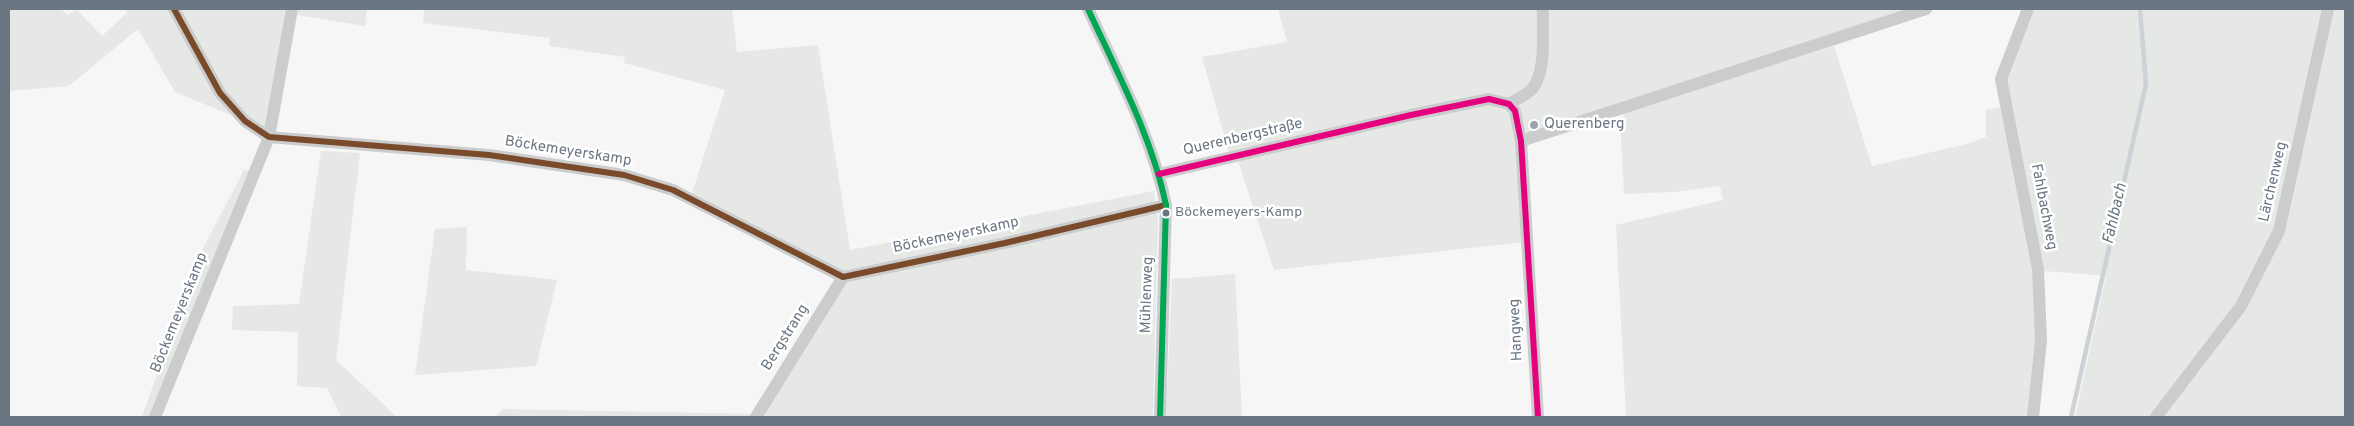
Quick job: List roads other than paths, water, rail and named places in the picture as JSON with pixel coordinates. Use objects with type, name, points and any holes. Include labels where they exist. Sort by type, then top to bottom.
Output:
[{"type":"street","points":[[174,9],[220,94],[245,122],[269,137],[292,9]]},
{"type":"street","points":[[1088,9],[1121,80],[1160,174]]},
{"type":"street","points":[[1543,9],[1541,70],[1538,80],[1531,90],[1509,104],[1515,111],[1521,141],[1926,9]]},
{"type":"street","name":"Fahlbachweg","points":[[2028,9],[2001,79],[2038,269],[2041,340],[2034,417]]},
{"type":"street","name":"Lärchenweg","points":[[2156,417],[2241,306],[2279,231],[2328,9]]},
{"type":"street","name":"Querenbergstraße","points":[[1160,174],[1411,115],[1489,99],[1509,104]]},
{"type":"street","name":"Böckemeyerskamp","points":[[155,417],[269,137],[489,155],[624,175],[673,190],[843,277],[1005,244],[1166,205]]},
{"type":"street","name":"Hangweg","points":[[1521,141],[1538,417]]},
{"type":"street","name":"Mühlenweg","points":[[1160,174],[1166,205],[1160,417]]},
{"type":"street","name":"Bergstrang","points":[[756,417],[843,277]]},
{"type":"waterway","name":"Fahlbach","points":[[2071,417],[2146,84],[2140,9]]},
{"type":"place","name":"Querenberg","points":[[1534,125]]},
{"type":"place","name":"Böckemeyers-Kamp","points":[[1166,213]]}]
